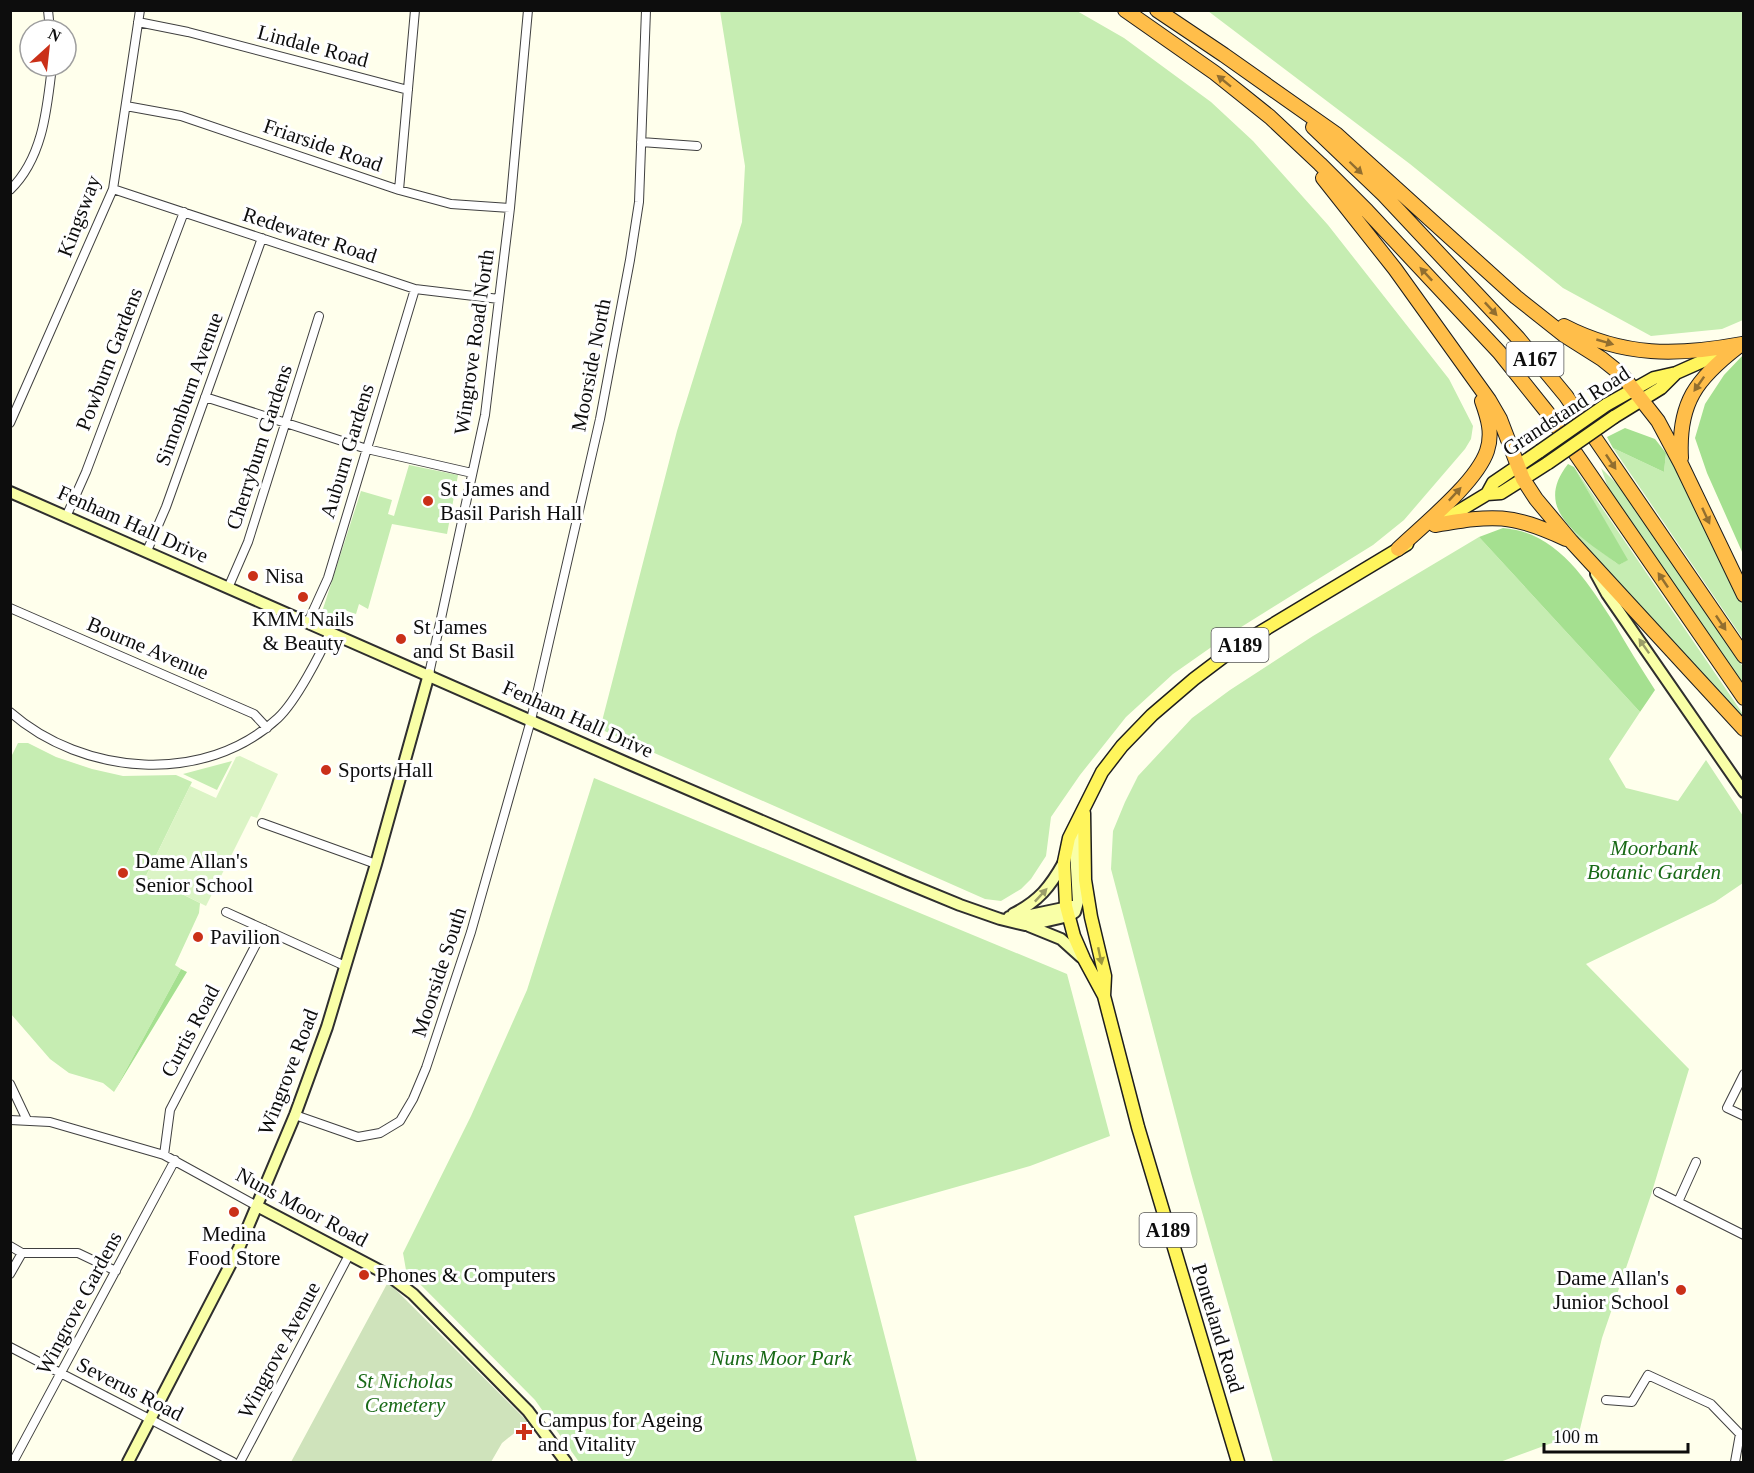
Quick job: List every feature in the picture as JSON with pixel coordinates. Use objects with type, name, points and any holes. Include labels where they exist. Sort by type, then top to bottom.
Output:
[{"type":"highway","name":"A167","points":[[1125,10],[1215,73],[1270,117],[1367,211],[1499,352],[1547,412],[1743,698]]},
{"type":"highway","name":"A167","points":[[1157,10],[1283,98],[1384,195],[1518,338],[1566,396],[1743,656]]},
{"type":"highway","points":[[1283,98],[1336,134],[1516,297],[1564,335],[1613,366],[1658,421],[1743,595]]},
{"type":"highway","points":[[1270,117],[1362,226],[1472,374],[1500,418],[1520,473],[1536,499],[1571,541],[1743,729]]},
{"type":"highway","points":[[1516,297],[1578,333],[1624,348],[1680,353],[1742,343]]},
{"type":"highway","points":[[1681,464],[1681,431],[1692,394],[1714,365],[1742,343]]},
{"type":"highway","points":[[1398,549],[1456,494],[1480,465],[1487,451],[1490,435],[1488,418],[1472,374]]},
{"type":"highway","points":[[1435,525],[1478,518],[1503,517],[1526,522],[1571,541]]},
{"type":"main road","name":"Grandstand Road","points":[[1083,817],[1094,786],[1113,756],[1152,715],[1239,645],[1487,494],[1493,483],[1548,463],[1614,417],[1654,378],[1676,373],[1742,343]]},
{"type":"main road","name":"Grandstand Road","points":[[1520,473],[1540,451],[1606,405],[1637,394]]},
{"type":"main road","name":"Ponteland Road","points":[[1083,817],[1069,838],[1064,862],[1077,945],[1104,996],[1138,1127],[1238,1462]]},
{"type":"main road","name":"Ponteland Road","points":[[1083,817],[1085,880],[1105,976],[1104,996]]},
{"type":"street","name":"Kingsway","points":[[10,423],[113,189],[140,10]]},
{"type":"street","points":[[399,190],[415,10]]},
{"type":"street","name":"Wingrove Road North","points":[[429,674],[485,416],[510,208],[528,10]]},
{"type":"street","name":"Moorside North","points":[[531,720],[597,430],[639,202],[646,10]]},
{"type":"street","name":"Lindale Road","points":[[138,22],[188,32],[408,90]]},
{"type":"street","points":[[10,190],[14,180],[28,168],[35,152],[47,106],[50,78]]},
{"type":"street","name":"Friarside Road","points":[[126,106],[181,116],[399,190],[451,204],[510,208]]},
{"type":"street","points":[[641,142],[697,146]]},
{"type":"street","name":"Redewater Road","points":[[113,189],[416,289],[499,300]]},
{"type":"street","name":"Powburn Gardens","points":[[66,517],[86,472],[184,212]]},
{"type":"street","name":"Simonburn Avenue","points":[[147,551],[166,507],[262,238]]},
{"type":"street","name":"Auburn Gardens","points":[[308,622],[328,578],[416,289]]},
{"type":"street","name":"Cherryburn Gardens","points":[[228,588],[248,542],[319,316]]},
{"type":"street","points":[[205,397],[367,449],[472,473]]},
{"type":"street","name":"Fenham Hall Drive","points":[[10,492],[960,905],[1024,925],[1071,910]]},
{"type":"street","points":[[1589,561],[1607,594],[1743,792]]},
{"type":"street","name":"Bourne Avenue","points":[[10,608],[254,714],[267,728]]},
{"type":"street","points":[[10,712],[36,732],[66,747],[104,759],[145,766],[206,758],[236,747],[267,728],[281,715],[314,664],[330,632]]},
{"type":"street","name":"Wingrove Road","points":[[128,1462],[239,1248],[295,1115],[327,1027],[376,864],[429,674]]},
{"type":"street","name":"Moorside South","points":[[295,1115],[358,1137],[380,1133],[400,1121],[413,1099],[426,1068],[471,932],[531,720]]},
{"type":"street","points":[[1083,817],[1076,850],[1071,910],[1091,917]]},
{"type":"street","points":[[262,823],[376,864]]},
{"type":"street","points":[[1003,918],[1037,900],[1054,880],[1064,862]]},
{"type":"street","name":"Fenham Hall Drive","points":[[1003,918],[1071,910]]},
{"type":"street","points":[[226,912],[345,966]]},
{"type":"street","points":[[1024,925],[1056,936],[1070,945],[1084,959]]},
{"type":"street","name":"Curtis Road","points":[[164,1155],[170,1110],[264,929]]},
{"type":"street","points":[[1743,1074],[1727,1108],[1743,1116]]},
{"type":"street","points":[[10,1084],[27,1120]]},
{"type":"street","name":"Nuns Moor Road","points":[[10,1120],[50,1122],[164,1155],[388,1275],[413,1294],[528,1410],[566,1462]]},
{"type":"street","name":"Wingrove Gardens","points":[[13,1462],[175,1160]]},
{"type":"street","points":[[1678,1202],[1696,1162]]},
{"type":"street","points":[[1658,1192],[1743,1235]]},
{"type":"street","points":[[10,1246],[22,1253],[78,1253],[116,1271]]},
{"type":"street","points":[[10,1274],[22,1253]]},
{"type":"street","name":"Wingrove Avenue","points":[[240,1462],[349,1255]]},
{"type":"street","name":"Severus Road","points":[[10,1347],[233,1462]]},
{"type":"street","points":[[1606,1400],[1632,1402],[1648,1375],[1711,1404],[1740,1434],[1735,1462]]},
{"type":"green space","points":[[720,11],[1077,11],[1124,38],[1211,102],[1253,141],[1328,225],[1449,379],[1473,426],[1471,439],[1465,449],[1404,520],[1373,545],[1230,634],[1173,674],[1126,717],[1080,775],[1051,817],[1046,856],[1031,879],[1021,889],[1001,901],[985,899],[600,729],[677,431],[742,222],[745,166]]},
{"type":"green space","points":[[1208,11],[1743,11],[1743,320],[1722,329],[1651,336],[1563,288],[1410,164]]},
{"type":"green space","points":[[1743,355],[1743,554],[1707,473],[1695,438],[1705,404],[1724,375]]},
{"type":"green space","points":[[1625,428],[1655,439],[1666,453],[1664,472],[1613,448],[1607,437]]},
{"type":"green space","points":[[1613,448],[1664,472],[1666,453],[1680,472],[1743,606],[1743,639]]},
{"type":"green space","points":[[1568,464],[1574,467],[1628,560],[1619,565],[1566,523],[1558,510],[1555,496],[1558,481]]},
{"type":"green space","points":[[409,465],[458,475],[447,534],[392,524],[368,609],[359,604],[356,614],[341,609],[336,621],[321,615],[361,491],[392,500],[388,514],[394,516]]},
{"type":"green space","points":[[1574,467],[1743,714],[1743,722],[1568,526],[1619,565],[1627,560]]},
{"type":"green space","points":[[1601,468],[1622,489],[1743,667],[1743,688],[1610,493]]},
{"type":"green space","points":[[1503,528],[1522,532],[1555,549],[1569,561],[1593,591],[1655,690],[1640,712],[1479,537]]},
{"type":"green space","name":"Moorbank Botanic Garden","points":[[1479,537],[1640,712],[1609,759],[1626,788],[1678,801],[1706,760],[1743,816],[1743,883],[1715,902],[1586,964],[1689,1069],[1651,1195],[1602,1338],[1579,1433],[1500,1462],[1273,1462],[1191,1173],[1111,869],[1113,831],[1138,776],[1192,718],[1230,690],[1313,636]]},
{"type":"green space","name":"Dame Allan's Senior School","points":[[18,743],[28,743],[56,757],[123,776],[176,775],[192,782],[146,876],[200,903],[199,913],[175,965],[181,969],[114,1092],[103,1083],[69,1073],[50,1059],[11,1014],[10,759]]},
{"type":"green space","points":[[240,756],[278,774],[257,818],[251,816],[206,906],[146,876],[190,786],[216,798],[236,757]]},
{"type":"green space","points":[[232,761],[217,790],[183,774]]},
{"type":"green space","name":"Nuns Moor Park","points":[[594,778],[1067,974],[1110,1136],[1030,1166],[854,1216],[917,1462],[579,1462],[535,1400],[406,1270],[403,1253],[471,1116],[527,990]]},
{"type":"green space","points":[[181,969],[187,972],[114,1092]]},
{"type":"green space","name":"St Nicholas Cemetery","points":[[388,1282],[528,1422],[502,1443],[491,1462],[291,1462]]},
{"type":"place","name":"St James and Basil Parish Hall","points":[[428,501]]},
{"type":"place","name":"Nisa","points":[[253,576]]},
{"type":"place","name":"KMM Nails & Beauty","points":[[303,597]]},
{"type":"place","name":"St James and St Basil","points":[[401,639]]},
{"type":"place","name":"Sports Hall","points":[[326,770]]},
{"type":"place","name":"Dame Allan's Senior School","points":[[123,873]]},
{"type":"place","name":"Pavilion","points":[[198,937]]},
{"type":"place","name":"Medina Food Store","points":[[234,1212]]},
{"type":"place","name":"Phones & Computers","points":[[364,1275]]},
{"type":"place","name":"Dame Allan's Junior School","points":[[1681,1290]]},
{"type":"place","name":"Campus for Ageing and Vitality","points":[[524,1432]]}]
